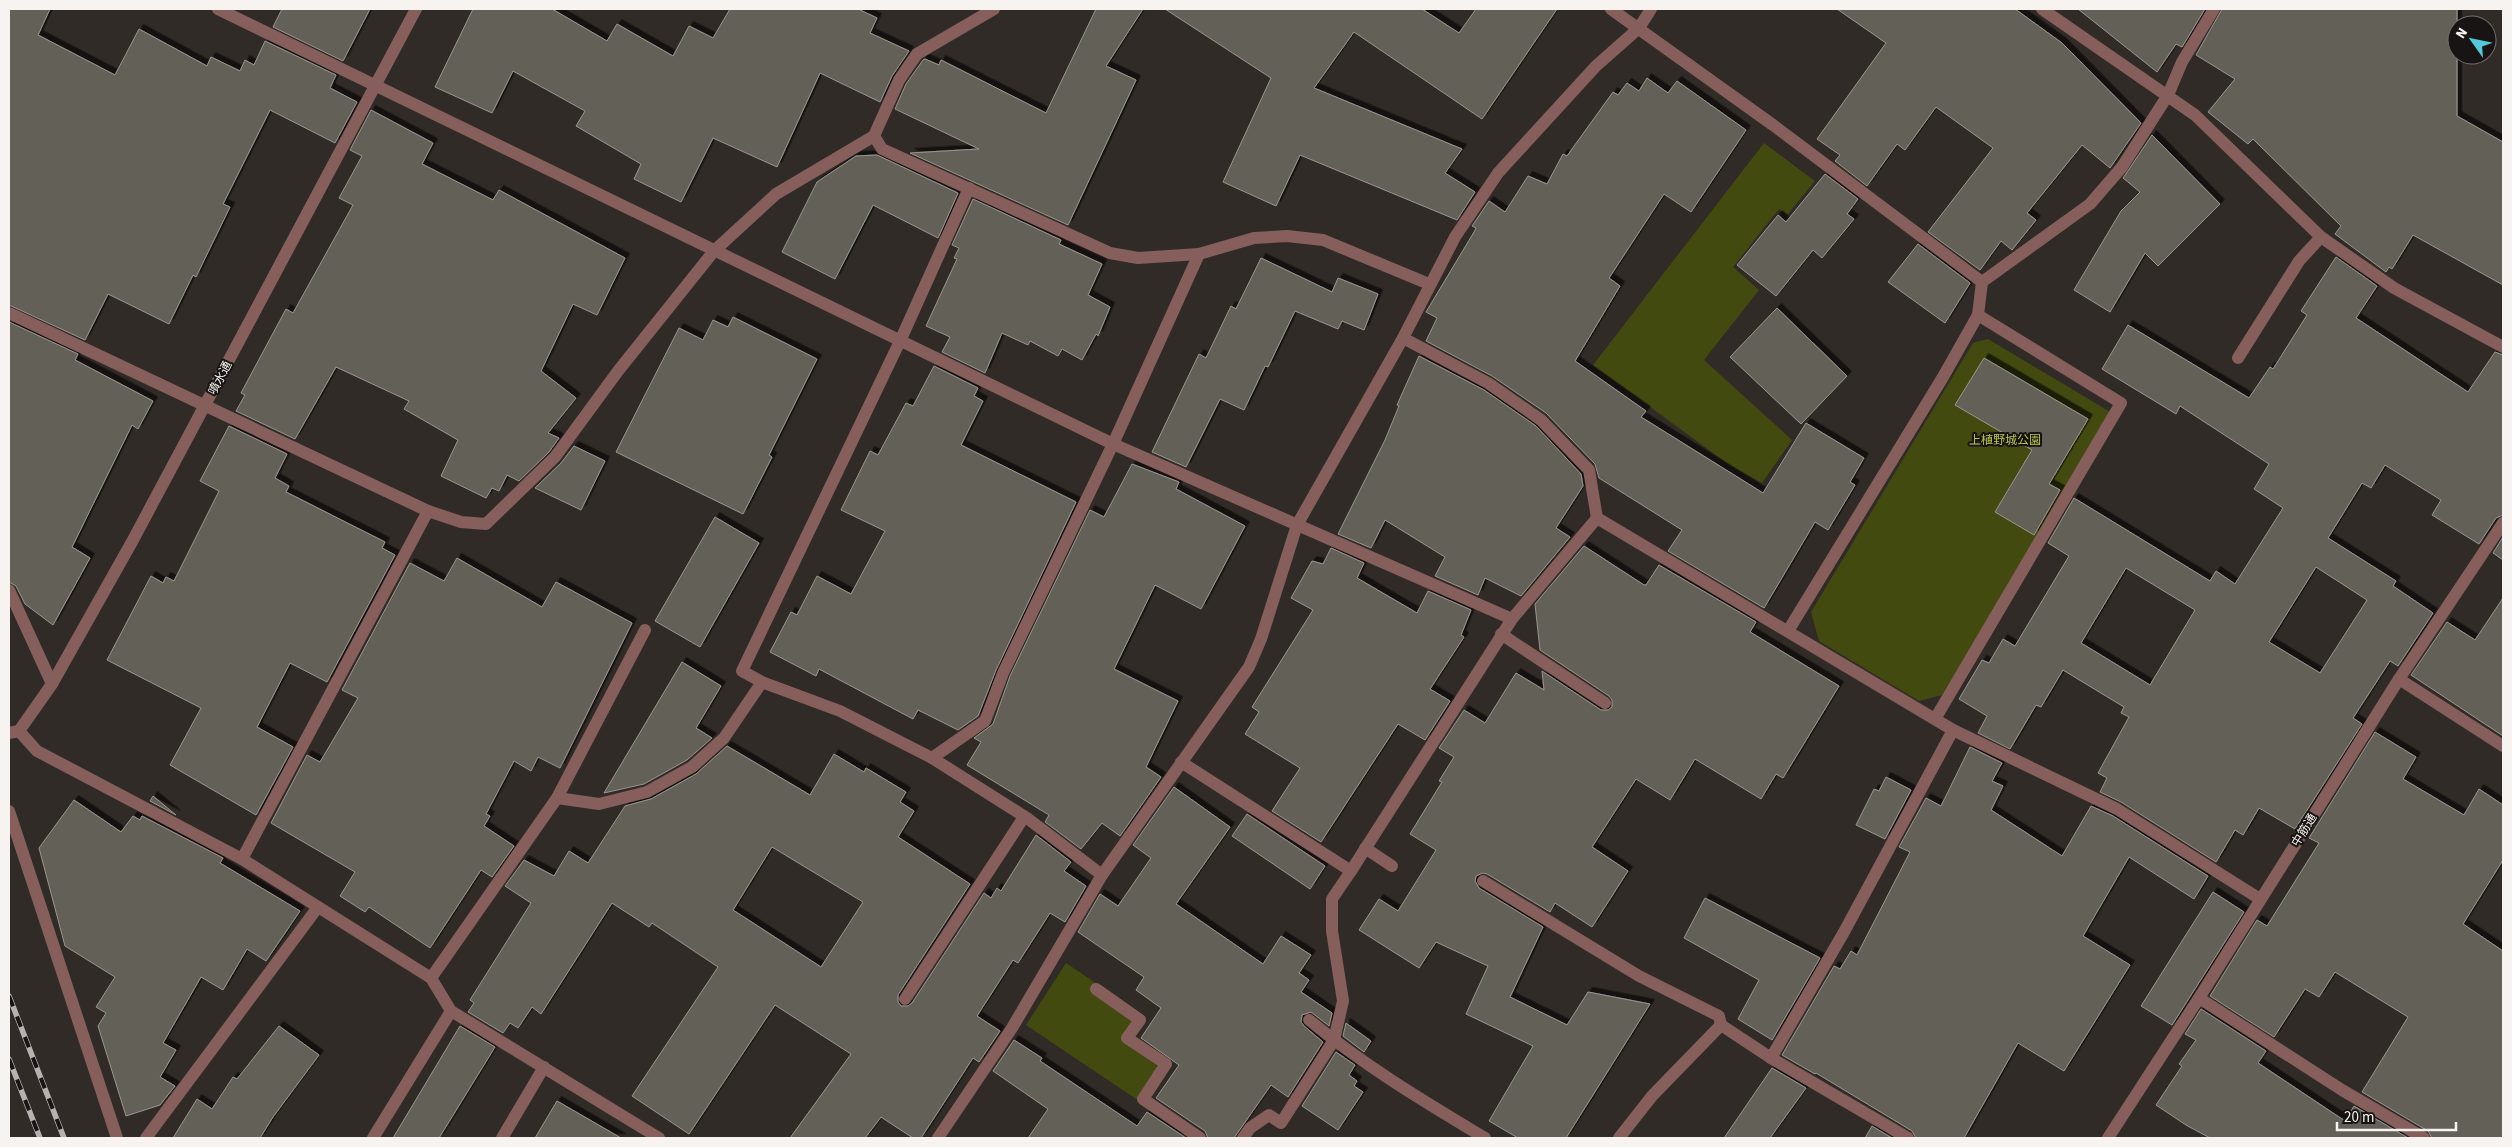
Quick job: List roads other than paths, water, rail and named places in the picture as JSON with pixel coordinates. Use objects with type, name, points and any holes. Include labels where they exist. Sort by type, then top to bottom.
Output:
[{"type":"street","points":[[218,9],[376,84],[714,251],[900,339],[1113,444],[1512,619]]},
{"type":"street","name":"噴水通","points":[[14,732],[52,684],[205,406],[416,9]]},
{"type":"street","points":[[9,313],[428,511],[461,522],[486,524],[555,457],[618,371],[714,251],[776,194],[874,136],[899,80],[917,54],[994,9]]},
{"type":"street","points":[[1611,9],[1982,282]]},
{"type":"street","points":[[938,1138],[1012,1028],[1102,875],[1249,668],[1261,639],[1297,525],[1403,338],[1429,284],[1455,237],[1498,173],[1596,66],[1639,28],[1651,9]]},
{"type":"street","points":[[2042,9],[2195,115],[2321,237],[2394,288],[2503,347]]},
{"type":"street","points":[[1788,631],[1943,377],[1978,315],[1982,282],[2090,204],[2122,167],[2168,95],[2182,62],[2214,9]]},
{"type":"street","points":[[874,136],[882,149],[1110,254],[1138,258],[1199,254],[1254,238],[1307,237],[1323,240],[1429,284]]},
{"type":"street","points":[[969,188],[900,339],[742,671],[762,682],[840,711],[932,758],[1024,817],[1102,875]]},
{"type":"street","points":[[2238,358],[2300,260],[2321,237]]},
{"type":"street","points":[[932,758],[985,721],[1002,674],[1113,444],[1199,254]]},
{"type":"street","points":[[1935,719],[2121,403],[1978,315]]},
{"type":"street","points":[[1243,1138],[1250,1128],[1269,1115],[1281,1123],[1334,1040],[1344,1001],[1332,931],[1332,900],[1512,619],[1597,518],[1589,470],[1541,420],[1488,383],[1403,338]]},
{"type":"street","points":[[242,859],[428,511]]},
{"type":"street","points":[[1597,518],[1953,730],[2117,809],[2260,899]]},
{"type":"street","name":"中筋通","points":[[2108,1138],[2200,998],[2399,679],[2503,523]]},
{"type":"street","points":[[9,590],[52,684]]},
{"type":"street","points":[[432,978],[557,798],[645,630]]},
{"type":"street","points":[[1502,634],[1605,703]]},
{"type":"street","points":[[2399,679],[2503,746]]},
{"type":"street","points":[[557,798],[600,804],[647,792],[685,771],[724,738],[762,682]]},
{"type":"street","points":[[1771,1058],[1844,932],[1953,730]]},
{"type":"street","points":[[14,732],[37,751],[242,859],[432,978],[451,1011],[659,1138]]},
{"type":"street","points":[[1181,762],[1351,871]]},
{"type":"street","points":[[9,811],[117,1138]]},
{"type":"street","points":[[905,999],[1024,817]]},
{"type":"street","points":[[1365,848],[1392,866]]},
{"type":"street","points":[[1483,881],[1638,976],[1719,1016],[1721,1025],[1771,1058],[1908,1138]]},
{"type":"street","points":[[146,1138],[318,907]]},
{"type":"street","points":[[1096,989],[1140,1020],[1127,1038],[1166,1064],[1143,1099],[1200,1138]]},
{"type":"street","points":[[2200,998],[2342,1090],[2424,1138]]},
{"type":"street","points":[[374,1138],[451,1011]]},
{"type":"street","points":[[1309,1020],[1334,1040],[1433,1107],[1485,1138]]},
{"type":"street","points":[[1619,1138],[1652,1096],[1721,1025]]},
{"type":"street","points":[[502,1138],[544,1067]]},
{"type":"railway","points":[[9,996],[64,1138]]},
{"type":"railway","points":[[9,1059],[40,1138]]},
{"type":"park label","name":"上植野城公園","points":[[2005,440]]}]
